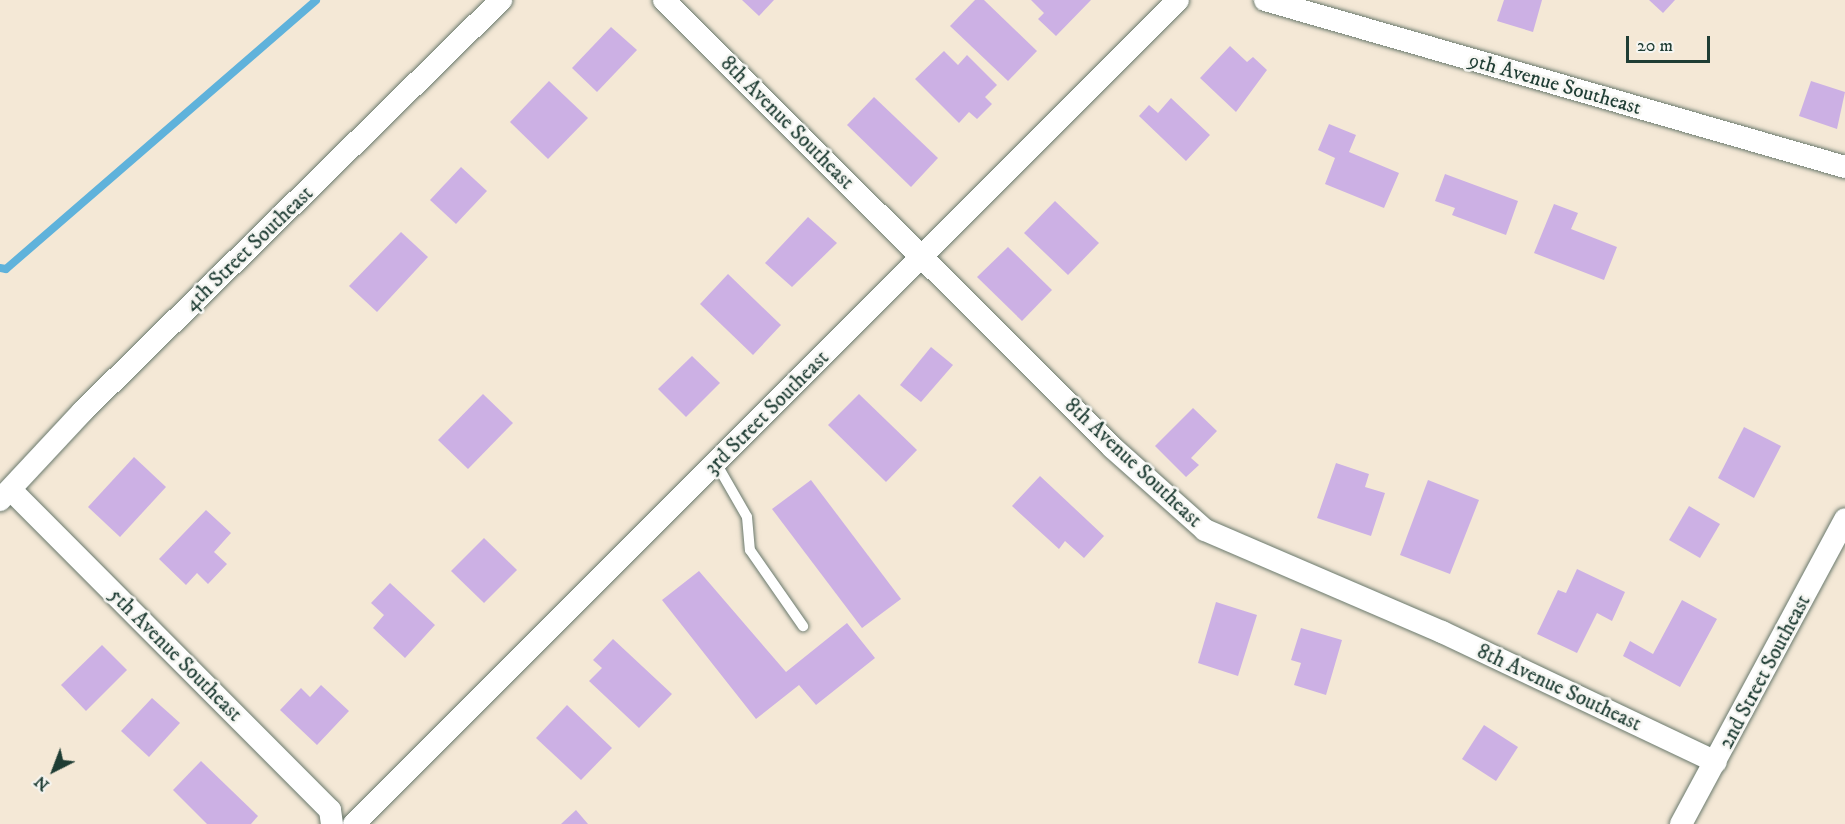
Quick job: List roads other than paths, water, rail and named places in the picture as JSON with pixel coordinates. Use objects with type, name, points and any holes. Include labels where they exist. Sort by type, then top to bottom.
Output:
[{"type":"street","name":"4th Street Southeast","points":[[5,495],[82,412],[501,0]]},
{"type":"street","name":"8th Avenue Southeast","points":[[664,0],[1122,456],[1204,530],[1442,632],[1716,762]]},
{"type":"street","name":"3rd Street Southeast","points":[[354,824],[1178,0]]},
{"type":"street","name":"9th Avenue Southeast","points":[[1265,0],[1845,168]]},
{"type":"street","name":"5th Avenue Southeast","points":[[5,495],[330,810],[332,824]]},
{"type":"street","name":"2nd Street Southeast","points":[[1681,824],[1845,519]]},
{"type":"lane","points":[[716,463],[747,517],[750,550],[803,626]]},
{"type":"waterway","points":[[0,268],[6,269],[316,0]]}]
